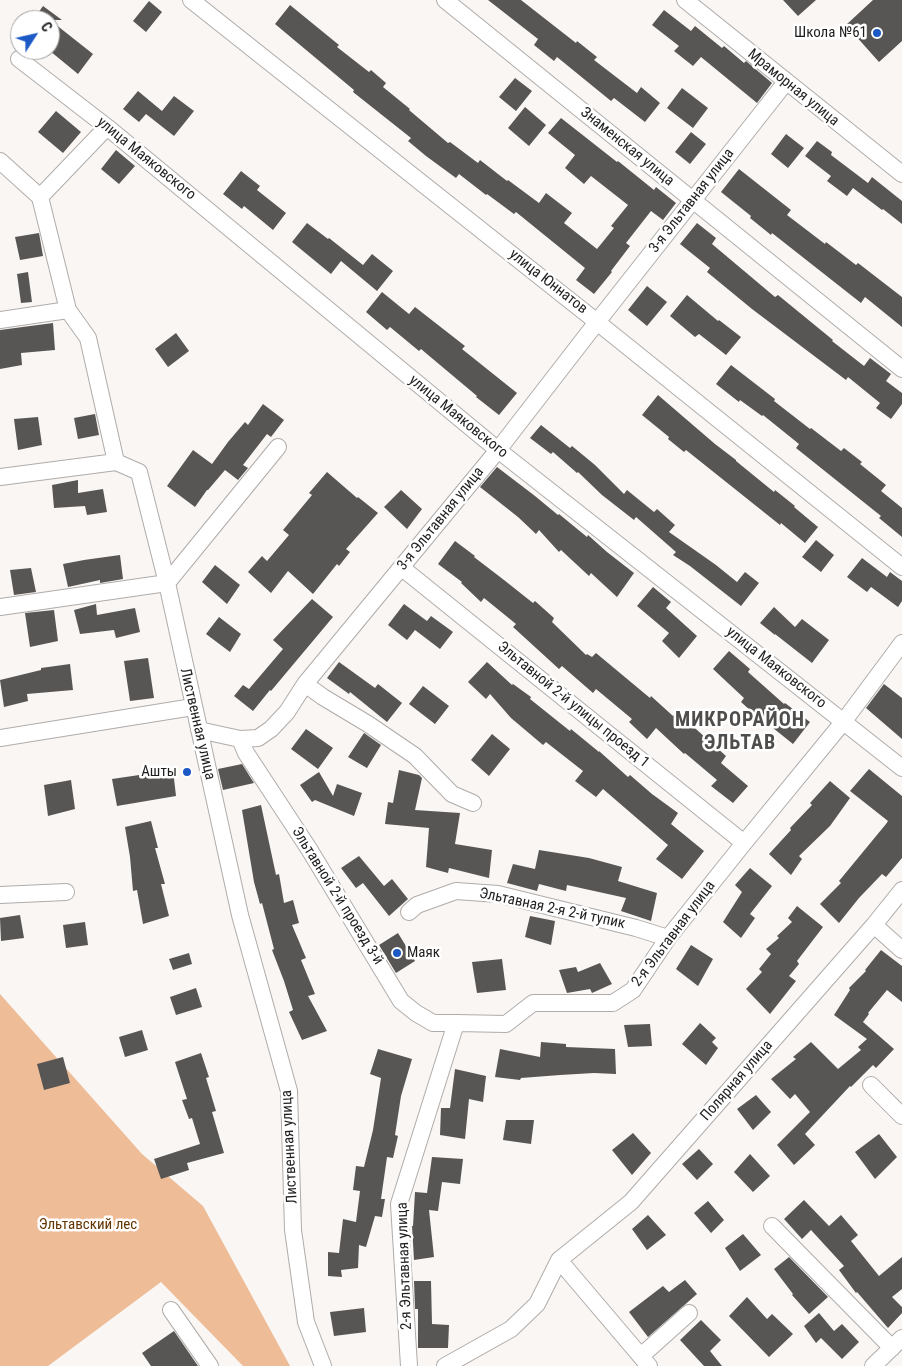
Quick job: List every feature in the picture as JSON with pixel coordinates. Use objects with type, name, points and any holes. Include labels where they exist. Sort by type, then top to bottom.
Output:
[{"type":"street","name":"улица Юннатов","points":[[191,0],[902,567]]},
{"type":"street","name":"Знаменская улица","points":[[445,0],[902,369]]},
{"type":"street","name":"Мраморная улица","points":[[684,0],[902,174]]},
{"type":"street","name":"улица Маяковского","points":[[20,60],[107,127],[498,450],[902,768]]},
{"type":"street","name":"3-я Эльтавная улица","points":[[199,730],[240,739],[258,738],[271,729],[287,712],[306,684],[498,450],[786,82]]},
{"type":"street","points":[[40,198],[107,127]]},
{"type":"street","points":[[0,161],[40,198],[68,310],[88,338],[116,462],[0,476]]},
{"type":"street","points":[[0,320],[68,310]]},
{"type":"street","points":[[0,607],[167,583],[278,448]]},
{"type":"street","name":"Лиственная улица","points":[[116,462],[139,472],[167,583],[240,915],[289,1091],[293,1230],[306,1322],[323,1366]]},
{"type":"street","name":"Эльтавной 2-й улицы проезд 1","points":[[402,568],[744,843]]},
{"type":"street","name":"2-я Эльтавная улица","points":[[409,1366],[399,1204],[456,1023],[506,1024],[533,1004],[613,1003],[633,990],[668,938],[844,721],[902,643]]},
{"type":"street","points":[[306,684],[414,756],[452,794],[473,803]]},
{"type":"street","points":[[0,738],[193,707]]},
{"type":"street","name":"Эльтавной 2-й проезд 3-й","points":[[240,739],[246,753],[309,849],[401,1000],[416,1013],[433,1022],[456,1023]]},
{"type":"street","name":"Полярная улица","points":[[559,1260],[631,1202],[874,925],[902,890]]},
{"type":"street","name":"Эльтавная 2-я 2-й тупик","points":[[409,912],[417,905],[456,891],[498,894],[636,928],[668,938]]},
{"type":"street","points":[[0,895],[66,892]]},
{"type":"street","points":[[874,925],[902,950]]},
{"type":"street","points":[[872,1085],[902,1116]]},
{"type":"street","points":[[772,1226],[897,1343],[873,1366]]},
{"type":"street","points":[[445,1366],[511,1329],[536,1304],[559,1260],[645,1361],[689,1313]]},
{"type":"street","points":[[171,1310],[210,1366]]},
{"type":"green space","name":"Эльтавский лес","points":[[0,994],[142,1154],[203,1206],[290,1366],[243,1366],[161,1282],[48,1366],[0,1366]]},
{"type":"building","points":[[488,0],[521,0],[597,57],[594,60],[637,93],[641,87],[660,103],[645,122],[614,98],[611,101],[557,57],[554,61],[534,45],[538,39]]},
{"type":"building","name":"Школа №61","points":[[783,0],[816,0],[798,16]]},
{"type":"building","name":"Школа №61","points":[[873,0],[902,0],[902,41],[879,62],[846,25]]},
{"type":"building","points":[[149,1],[162,12],[146,32],[133,21]]},
{"type":"building","points":[[290,5],[339,45],[337,47],[369,72],[371,70],[386,83],[383,87],[448,143],[450,142],[478,163],[480,160],[539,203],[546,193],[572,213],[564,223],[597,249],[614,228],[611,226],[628,205],[591,176],[584,184],[565,168],[575,155],[548,133],[561,118],[654,190],[656,187],[676,203],[663,220],[651,211],[626,243],[630,246],[594,294],[576,280],[585,268],[516,212],[514,214],[459,174],[456,178],[426,156],[408,141],[411,138],[353,92],[354,90],[275,24]]},
{"type":"building","points":[[43,6],[48,10],[40,10]]},
{"type":"building","points":[[664,10],[691,31],[695,26],[722,48],[724,46],[744,63],[746,61],[772,83],[757,103],[701,57],[693,66],[674,51],[679,46],[652,25]]},
{"type":"building","points":[[60,28],[93,54],[78,74],[60,59]]},
{"type":"building","points":[[515,78],[532,91],[516,111],[499,97]]},
{"type":"building","points":[[682,88],[708,108],[693,128],[667,108]]},
{"type":"building","points":[[138,91],[162,111],[174,96],[194,111],[174,136],[146,114],[139,122],[123,109]]},
{"type":"building","points":[[525,107],[546,125],[529,146],[508,128]]},
{"type":"building","points":[[56,111],[81,132],[63,153],[38,132]]},
{"type":"building","points":[[691,132],[706,144],[690,164],[675,152]]},
{"type":"building","points":[[786,134],[804,148],[788,168],[771,154]]},
{"type":"building","points":[[817,141],[832,152],[831,155],[868,183],[872,177],[902,201],[902,224],[853,188],[847,196],[827,181],[831,176],[805,156]]},
{"type":"building","points":[[116,150],[135,166],[119,184],[101,169]]},
{"type":"building","points":[[739,169],[791,210],[787,215],[856,265],[858,263],[902,297],[902,327],[865,297],[861,303],[772,233],[771,235],[721,192]]},
{"type":"building","points":[[241,171],[260,186],[257,190],[286,213],[273,230],[244,206],[242,209],[223,194]]},
{"type":"building","points":[[307,223],[363,265],[372,254],[393,271],[377,291],[341,261],[331,274],[292,242]]},
{"type":"building","points":[[697,223],[716,238],[712,244],[775,297],[778,295],[864,366],[870,358],[891,374],[886,381],[902,393],[902,404],[891,419],[876,408],[880,403],[848,377],[846,380],[752,309],[707,272],[710,268],[680,244]]},
{"type":"building","points":[[39,233],[43,256],[20,260],[15,237]]},
{"type":"building","points":[[28,272],[32,302],[21,303],[17,274]]},
{"type":"building","points":[[647,286],[667,302],[647,326],[628,310]]},
{"type":"building","points":[[382,292],[409,314],[415,307],[465,346],[462,349],[517,393],[499,415],[421,349],[419,351],[390,327],[387,330],[366,312]]},
{"type":"building","points":[[687,295],[741,337],[726,355],[699,334],[695,337],[670,316]]},
{"type":"building","points":[[53,323],[55,350],[21,353],[22,365],[0,369],[0,330]]},
{"type":"building","points":[[176,333],[189,351],[168,367],[155,349]]},
{"type":"building","points":[[731,365],[810,429],[841,451],[844,448],[886,485],[881,491],[902,508],[902,537],[879,518],[881,516],[796,448],[799,444],[763,415],[740,400],[739,402],[716,384]]},
{"type":"building","points":[[658,395],[774,492],[775,490],[795,506],[818,527],[805,543],[686,450],[684,452],[642,415]]},
{"type":"building","points":[[263,404],[284,420],[271,437],[267,434],[243,465],[248,468],[238,480],[225,470],[195,507],[167,486],[193,450],[212,464],[245,422],[248,425]]},
{"type":"building","points":[[95,414],[99,435],[78,439],[74,418]]},
{"type":"building","points":[[38,417],[42,445],[18,450],[14,419]]},
{"type":"building","points":[[541,425],[570,448],[572,446],[595,465],[624,494],[627,490],[654,512],[657,509],[675,525],[669,532],[737,582],[745,572],[759,583],[741,606],[673,555],[676,552],[636,517],[634,520],[553,452],[551,454],[530,438]]},
{"type":"building","points":[[497,467],[587,537],[588,535],[634,573],[617,597],[591,573],[589,576],[561,550],[559,552],[539,530],[536,534],[480,487]]},
{"type":"building","points":[[327,472],[378,513],[346,549],[350,552],[339,566],[337,564],[313,594],[288,571],[271,593],[248,572],[262,556],[267,561],[289,535],[283,530],[312,495],[309,493]]},
{"type":"building","points":[[78,480],[78,493],[103,489],[107,512],[87,515],[85,506],[54,508],[52,485]]},
{"type":"building","points":[[401,490],[422,509],[407,529],[384,507]]},
{"type":"building","points":[[816,540],[834,555],[821,572],[802,557]]},
{"type":"building","points":[[455,541],[533,603],[535,601],[554,618],[552,622],[586,655],[592,657],[596,653],[650,698],[651,696],[673,716],[677,712],[726,756],[721,763],[748,786],[733,803],[711,786],[717,780],[684,754],[656,728],[647,739],[629,722],[632,719],[596,689],[593,693],[562,666],[559,669],[513,627],[516,624],[484,598],[481,602],[462,582],[438,564]]},
{"type":"building","points":[[120,555],[123,579],[100,583],[100,580],[68,587],[63,564]]},
{"type":"building","points":[[862,558],[887,577],[890,572],[902,581],[902,601],[898,607],[871,587],[867,592],[847,577]]},
{"type":"building","points":[[215,565],[240,585],[227,604],[202,582]]},
{"type":"building","points":[[31,568],[36,592],[14,595],[10,570]]},
{"type":"building","points":[[653,587],[671,602],[666,608],[697,636],[679,658],[662,641],[669,633],[637,606]]},
{"type":"building","points":[[312,599],[333,617],[253,711],[234,696],[243,685],[249,689],[283,649],[273,640]]},
{"type":"building","points":[[96,604],[97,615],[135,608],[140,632],[116,638],[114,630],[80,634],[74,610]]},
{"type":"building","points":[[404,604],[427,621],[431,616],[453,632],[440,649],[415,630],[407,640],[388,625]]},
{"type":"building","points":[[774,607],[795,627],[802,619],[829,640],[812,663],[760,623]]},
{"type":"building","points":[[54,610],[58,641],[30,647],[25,613]]},
{"type":"building","points":[[219,617],[241,634],[230,652],[206,634]]},
{"type":"building","points":[[729,651],[750,669],[748,672],[784,704],[810,722],[793,744],[762,721],[741,702],[744,698],[713,669]]},
{"type":"building","points":[[148,658],[154,698],[130,701],[124,661]]},
{"type":"building","points":[[339,662],[375,688],[378,684],[402,703],[387,722],[350,692],[349,694],[327,678]]},
{"type":"building","points":[[487,662],[512,685],[531,697],[530,699],[599,751],[628,777],[630,775],[678,813],[671,824],[704,851],[682,879],[656,859],[668,845],[603,789],[596,797],[575,781],[583,771],[546,742],[543,745],[511,718],[490,694],[486,699],[468,682]]},
{"type":"building","points":[[70,664],[73,690],[27,694],[28,701],[4,707],[0,680],[41,670],[41,668]]},
{"type":"building","points":[[884,684],[902,698],[902,739],[866,708]]},
{"type":"building","points":[[423,686],[449,706],[435,724],[409,704]]},
{"type":"building","points":[[306,729],[333,748],[318,769],[291,749]]},
{"type":"building","points":[[364,733],[381,745],[367,768],[348,757]]},
{"type":"building","points":[[492,734],[510,749],[489,776],[471,760]]},
{"type":"building","points":[[242,764],[254,783],[223,790],[218,769]]},
{"type":"building","points":[[869,769],[902,796],[902,858],[886,877],[882,874],[839,923],[820,904],[841,883],[839,881],[888,821],[850,791]]},
{"type":"building","points":[[173,770],[176,796],[117,806],[112,779],[146,774],[146,772]]},
{"type":"building","points":[[399,770],[419,775],[422,778],[415,810],[460,813],[455,844],[492,850],[489,878],[449,868],[448,873],[426,867],[429,828],[385,824],[388,802],[393,803]]},
{"type":"building","points":[[319,772],[333,796],[337,784],[362,793],[354,816],[315,800],[312,802],[300,785]]},
{"type":"building","points":[[71,780],[75,809],[48,816],[44,785]]},
{"type":"building","points":[[830,781],[850,798],[830,826],[799,856],[802,859],[791,875],[769,854],[812,805],[810,803]]},
{"type":"building","points":[[261,805],[276,875],[279,874],[284,903],[293,900],[299,923],[292,925],[306,958],[301,960],[315,994],[308,996],[327,1031],[302,1040],[289,1012],[293,1010],[272,950],[274,949],[262,903],[260,904],[254,882],[242,810]]},
{"type":"building","points":[[151,821],[158,848],[155,848],[165,884],[161,884],[169,916],[143,924],[137,890],[133,891],[125,827]]},
{"type":"building","points":[[539,850],[589,858],[622,867],[618,881],[657,893],[651,921],[621,911],[626,898],[567,885],[566,891],[539,884],[537,891],[507,883],[513,864],[535,869]]},
{"type":"building","points":[[359,856],[384,886],[392,879],[408,899],[389,916],[363,883],[356,888],[341,868]]},
{"type":"building","points":[[750,868],[772,886],[750,914],[755,918],[741,938],[723,922],[742,892],[735,885]]},
{"type":"building","points":[[797,906],[823,927],[797,961],[799,964],[789,976],[796,981],[770,1014],[746,989],[762,972],[759,969],[771,954],[766,949],[779,938],[777,936],[792,922],[788,918]]},
{"type":"building","points":[[20,915],[24,938],[1,941],[0,918]]},
{"type":"building","points":[[530,916],[555,921],[551,945],[525,937]]},
{"type":"building","points":[[85,922],[88,945],[66,948],[63,925]]},
{"type":"building","name":"Маяк","points":[[398,933],[415,961],[396,973],[379,945]]},
{"type":"building","points":[[691,945],[713,959],[698,986],[676,969]]},
{"type":"building","points":[[881,950],[902,966],[902,1002],[887,990],[863,1022],[894,1049],[876,1068],[873,1065],[850,1086],[805,1134],[815,1145],[794,1165],[777,1145],[810,1112],[795,1094],[790,1099],[771,1079],[796,1059],[793,1057],[811,1042],[838,1069],[861,1050],[858,1047],[867,1039],[834,1015],[850,990],[849,988],[866,971]]},
{"type":"building","points":[[189,953],[192,964],[173,970],[169,959]]},
{"type":"building","points":[[502,959],[506,990],[477,993],[472,962]]},
{"type":"building","points":[[600,963],[612,984],[592,993],[590,989],[567,993],[559,970],[576,967],[578,972]]},
{"type":"building","points":[[196,988],[202,1007],[176,1015],[170,997]]},
{"type":"building","points":[[700,1023],[716,1038],[712,1042],[718,1048],[706,1065],[682,1044]]},
{"type":"building","points":[[650,1024],[652,1046],[628,1047],[624,1025]]},
{"type":"building","points":[[142,1030],[148,1050],[125,1057],[119,1037]]},
{"type":"building","points":[[541,1042],[566,1044],[566,1047],[615,1049],[616,1074],[560,1075],[521,1078],[520,1080],[495,1077],[500,1049],[540,1057]]},
{"type":"building","points":[[378,1049],[412,1059],[401,1096],[395,1135],[398,1136],[393,1158],[387,1157],[381,1199],[385,1199],[382,1217],[375,1216],[366,1247],[359,1245],[358,1268],[341,1270],[342,1277],[328,1276],[328,1252],[339,1253],[343,1219],[356,1222],[360,1191],[353,1190],[356,1166],[364,1167],[373,1130],[381,1078],[370,1074]]},
{"type":"building","points":[[201,1053],[209,1077],[206,1078],[216,1111],[212,1112],[224,1153],[187,1163],[189,1170],[161,1179],[154,1159],[200,1144],[192,1118],[189,1119],[182,1100],[187,1099],[175,1062]]},
{"type":"building","points":[[63,1057],[70,1083],[44,1090],[37,1064]]},
{"type":"building","points":[[455,1069],[486,1076],[483,1102],[469,1099],[465,1139],[440,1135],[441,1108],[450,1108]]},
{"type":"building","points":[[756,1095],[771,1112],[753,1130],[737,1109]]},
{"type":"building","points":[[506,1120],[534,1120],[531,1144],[503,1140]]},
{"type":"building","points":[[633,1133],[651,1153],[632,1175],[612,1150]]},
{"type":"building","points":[[879,1134],[897,1157],[875,1179],[855,1152]]},
{"type":"building","points":[[699,1149],[713,1164],[697,1180],[682,1164]]},
{"type":"building","points":[[750,1154],[770,1176],[753,1192],[734,1172]]},
{"type":"building","points":[[432,1157],[463,1159],[460,1184],[442,1182],[438,1211],[429,1210],[434,1257],[414,1260],[412,1226],[415,1192],[427,1193]]},
{"type":"building","points":[[804,1200],[829,1226],[841,1215],[858,1235],[851,1241],[879,1276],[902,1257],[902,1289],[892,1297],[902,1307],[902,1313],[888,1328],[856,1293],[839,1270],[844,1266],[811,1230],[802,1239],[784,1219]]},
{"type":"building","points":[[708,1201],[724,1220],[711,1233],[694,1213]]},
{"type":"building","points":[[648,1215],[666,1235],[647,1250],[632,1229]]},
{"type":"building","points":[[743,1234],[761,1255],[740,1271],[725,1248]]},
{"type":"building","points":[[789,1257],[828,1297],[809,1314],[792,1295],[774,1269]]},
{"type":"building","points":[[685,1280],[697,1294],[648,1337],[629,1312],[663,1286],[669,1292]]},
{"type":"building","points":[[414,1281],[431,1281],[432,1324],[449,1325],[448,1348],[418,1348],[418,1309],[415,1309]]},
{"type":"building","points":[[747,1297],[767,1319],[772,1314],[793,1334],[769,1357],[729,1316]]},
{"type":"building","points":[[364,1308],[366,1332],[334,1336],[330,1312]]},
{"type":"building","points":[[819,1313],[834,1331],[842,1324],[859,1342],[842,1359],[821,1338],[816,1343],[804,1326]]},
{"type":"building","points":[[701,1320],[721,1340],[710,1351],[722,1366],[704,1366],[680,1340]]},
{"type":"building","points":[[174,1331],[198,1366],[151,1366],[142,1353]]},
{"type":"place","name":"Школа №61","points":[[877,33]]},
{"type":"place","name":"Ашты","points":[[187,772]]},
{"type":"place","name":"Маяк","points":[[397,953]]},
{"type":"district","name":"МИКРОРАЙОН ЭЛЬТАВ","points":[[740,732]]}]
